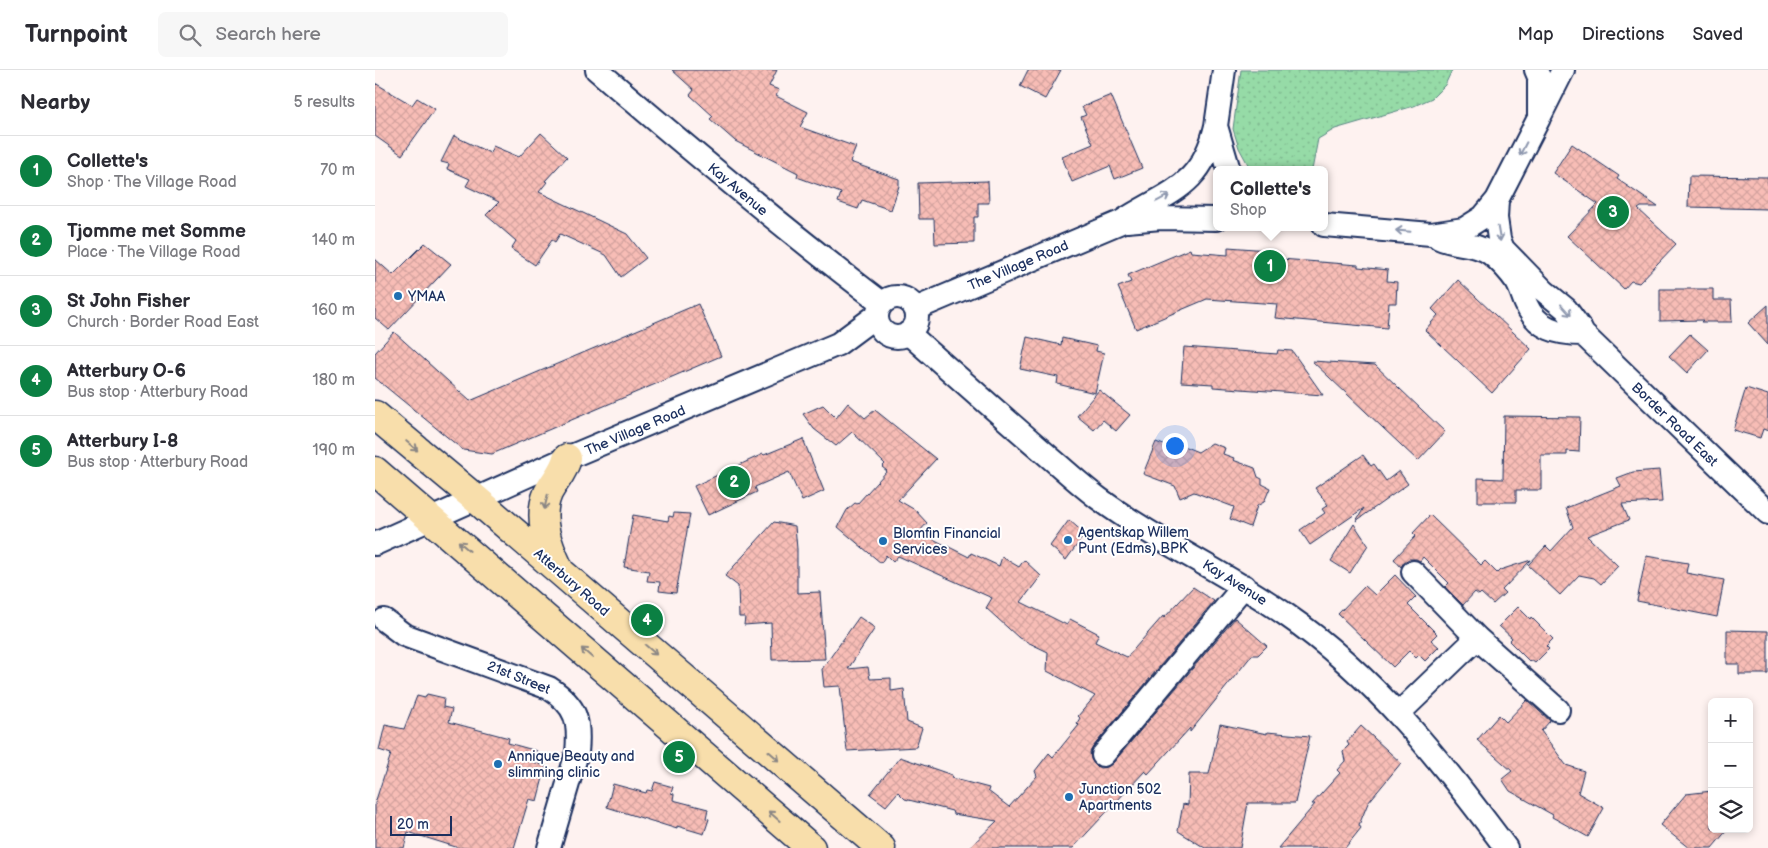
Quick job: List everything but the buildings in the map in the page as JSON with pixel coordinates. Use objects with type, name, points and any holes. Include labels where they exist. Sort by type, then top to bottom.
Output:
[{"type":"main road","name":"Atterbury Road","points":[[375,415],[476,499],[881,848]]},
{"type":"main road","points":[[561,572],[551,552],[544,520],[547,495],[565,468],[567,458]]},
{"type":"main road","points":[[375,471],[811,848]]},
{"type":"street","name":"Kay Avenue","points":[[597,70],[754,203],[825,260],[879,309]]},
{"type":"street","points":[[1223,70],[1216,126],[1228,166]]},
{"type":"street","points":[[1536,70],[1539,77],[1539,118]]},
{"type":"street","points":[[1328,225],[1431,234],[1463,229],[1483,217],[1497,200],[1563,70]]},
{"type":"street","name":"The Village Road","points":[[915,309],[1121,222],[1184,185],[1195,173],[1206,156],[1216,126]]},
{"type":"street","name":"Border Road East","points":[[1497,200],[1496,218],[1499,239],[1532,314],[1547,329],[1563,334],[1583,334],[1768,513]]},
{"type":"street","name":"The Village Road","points":[[1121,222],[1161,218],[1213,219]]},
{"type":"street","name":"Border Road East","points":[[1431,234],[1444,240],[1474,246],[1511,266]]},
{"type":"street","points":[[900,297],[915,309],[916,322],[899,334],[838,344],[879,309],[887,299],[900,297]]},
{"type":"street","points":[[879,309],[880,327],[899,334]]},
{"type":"street","name":"Kay Avenue","points":[[899,334],[971,390],[1097,498],[1149,531],[1244,586],[1287,615],[1333,651],[1398,714],[1431,750],[1506,848]]},
{"type":"street","name":"The Village Road","points":[[375,544],[433,520],[567,458],[838,344]]},
{"type":"street","points":[[1413,572],[1477,638],[1558,710]]},
{"type":"street","points":[[1103,755],[1244,586]]},
{"type":"street","name":"21st Street","points":[[384,620],[404,634],[549,688],[563,697],[572,709],[577,722],[579,737],[577,753],[549,848]]},
{"type":"street","points":[[1398,714],[1477,638]]},
{"type":"green space","points":[[1241,70],[1452,70],[1445,85],[1432,98],[1414,106],[1335,129],[1318,139],[1313,166],[1249,166],[1239,148],[1233,129]]},
{"type":"place","name":"St John Fisher","points":[[1613,212]]},
{"type":"place","name":"Collette's","points":[[1270,266]]},
{"type":"place","name":"YMAA","points":[[398,296]]},
{"type":"place","name":"Tjomme met Somme","points":[[734,482]]},
{"type":"place","name":"Agentskap Willem Punt (Edms) BPK","points":[[1068,540]]},
{"type":"place","name":"Blomfin Financial Services","points":[[883,541]]},
{"type":"place","name":"Atterbury O-6","points":[[647,620]]},
{"type":"place","name":"Atterbury I-8","points":[[679,757]]},
{"type":"place","name":"Annique Beauty and slimming clinic","points":[[498,764]]},
{"type":"place","name":"Junction 502 Apartments","points":[[1069,797]]}]
